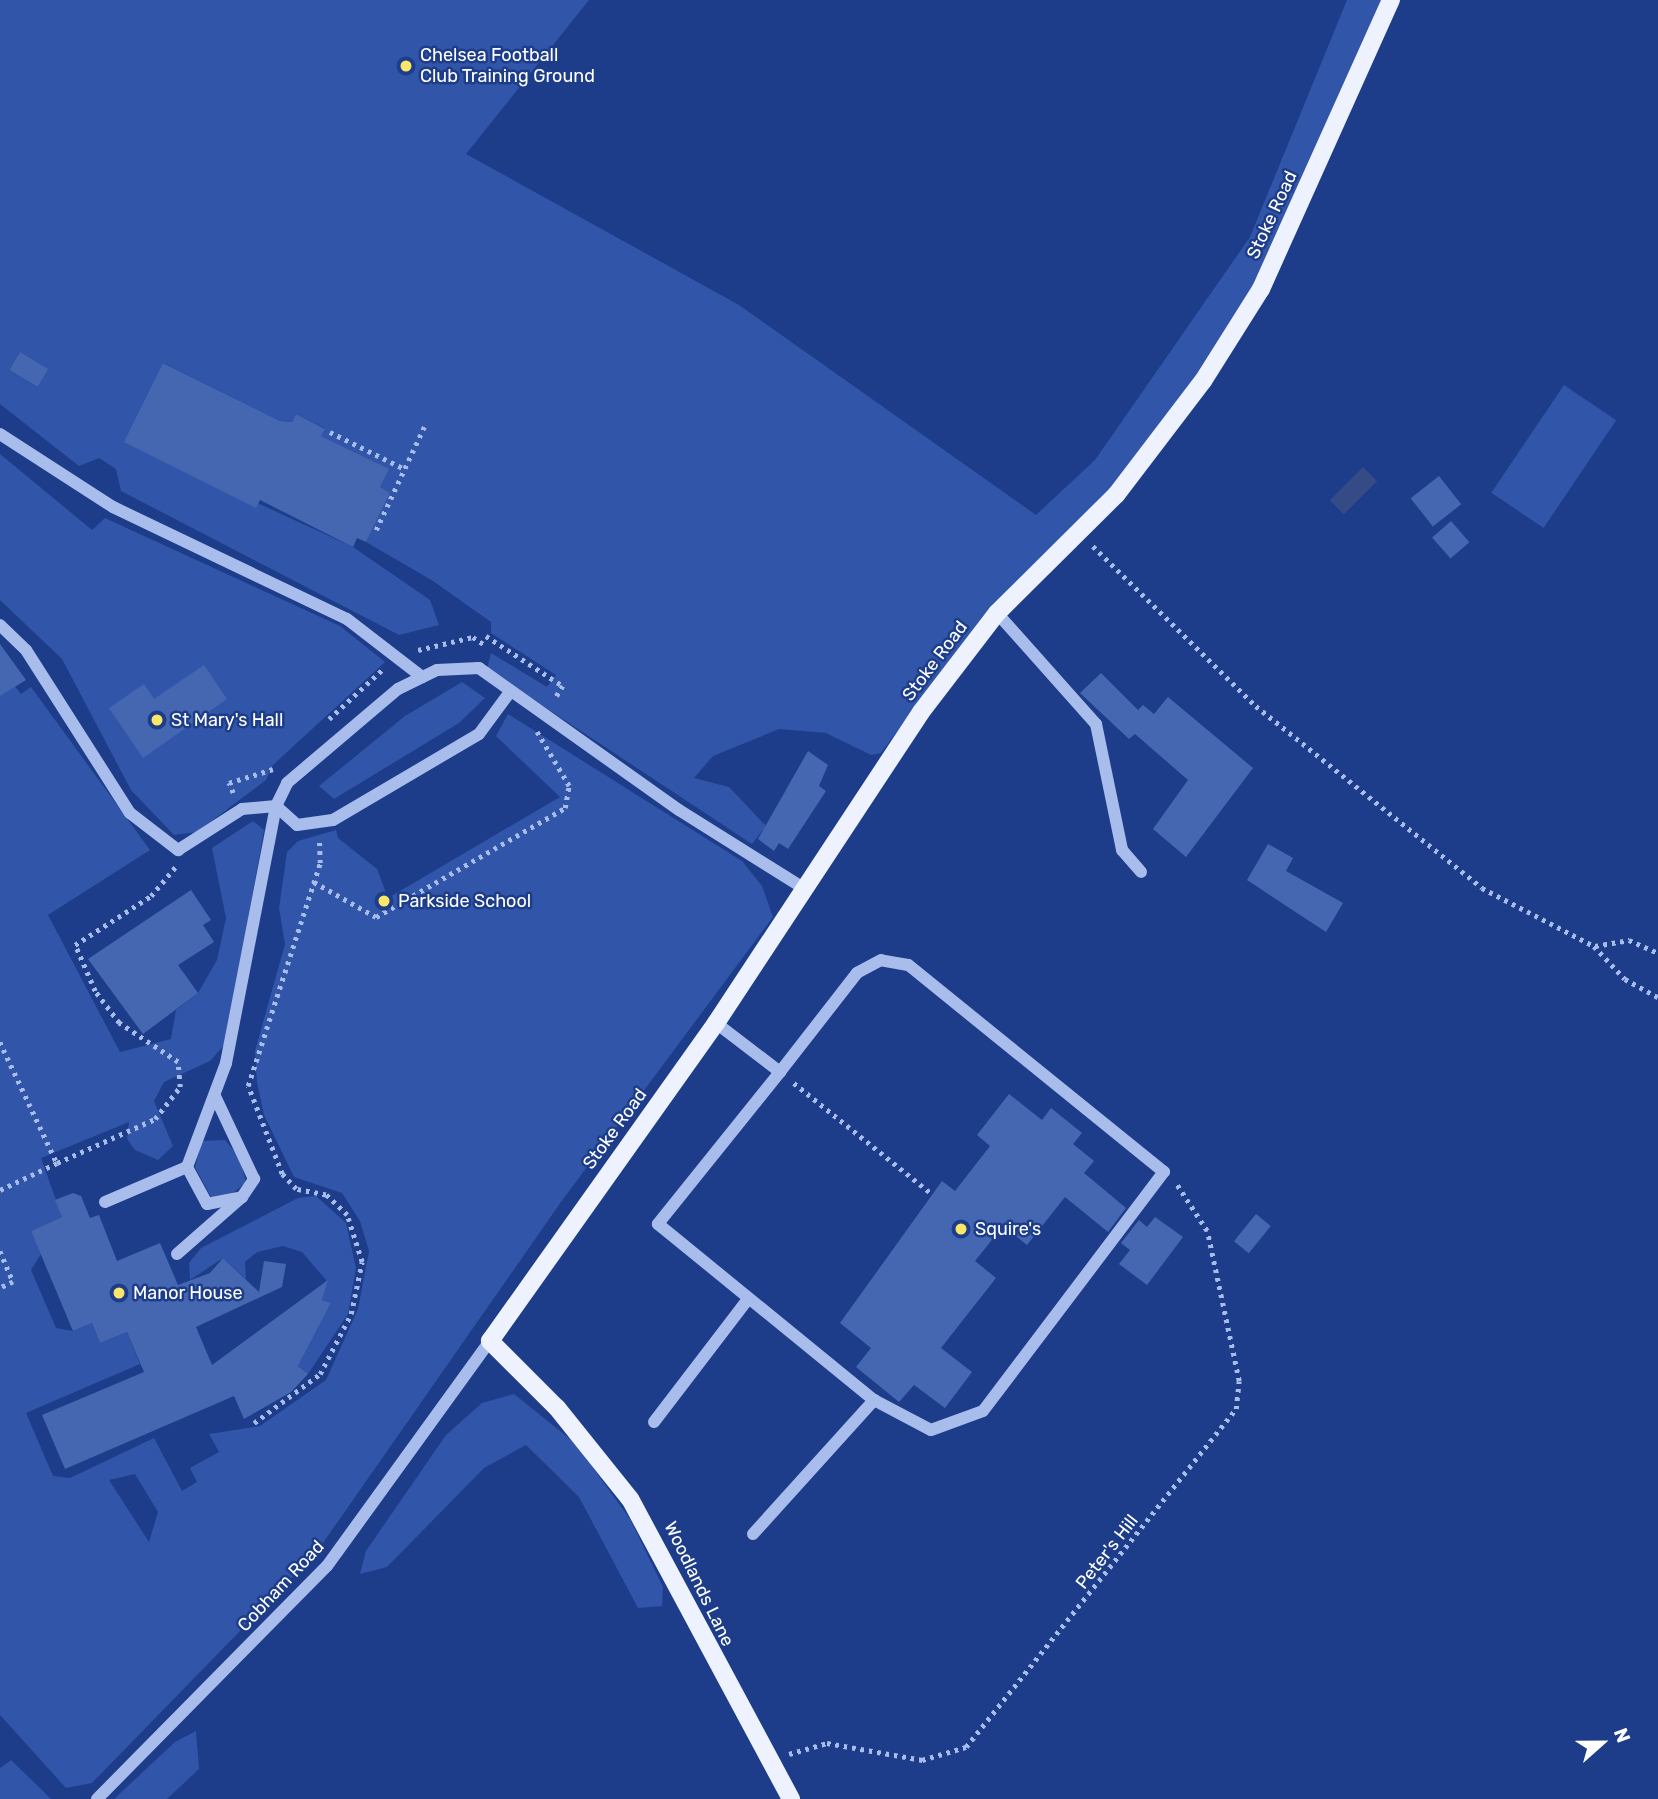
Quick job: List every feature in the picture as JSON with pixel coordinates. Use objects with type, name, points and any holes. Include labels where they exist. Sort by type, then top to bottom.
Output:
[{"type":"main road","name":"Stoke Road","points":[[490,1341],[716,1023],[921,712],[997,614],[1080,533],[1203,381],[1261,289],[1391,0]]},
{"type":"main road","name":"Woodlands Lane","points":[[490,1341],[557,1408],[638,1510],[767,1761],[791,1799]]},
{"type":"street","points":[[0,434],[113,507],[347,619],[422,677]]},
{"type":"street","points":[[997,614],[1096,724],[1122,850],[1141,872]]},
{"type":"street","points":[[0,625],[26,650],[130,813],[178,850],[242,809],[276,806],[298,825],[318,824],[479,734],[510,692]]},
{"type":"street","points":[[105,1202],[187,1167],[215,1096],[252,954],[276,806],[287,783],[398,689],[422,677],[479,668],[679,810],[805,889]]},
{"type":"street","points":[[881,960],[908,965],[1164,1172],[983,1411],[930,1430],[874,1400],[658,1224],[780,1072],[857,974],[881,960]]},
{"type":"street","points":[[716,1023],[780,1072]]},
{"type":"street","points":[[177,1254],[242,1198],[254,1179],[215,1096]]},
{"type":"street","points":[[187,1167],[207,1204],[242,1198]]},
{"type":"street","points":[[654,1422],[748,1299]]},
{"type":"street","name":"Cobham Road","points":[[97,1799],[327,1566],[490,1341]]},
{"type":"street","points":[[752,1534],[874,1400]]},
{"type":"path","points":[[376,530],[425,425]]},
{"type":"path","points":[[330,432],[405,469]]},
{"type":"path","points":[[1080,533],[1256,706],[1482,888],[1594,946],[1625,979],[1658,997]]},
{"type":"path","points":[[314,882],[376,917],[565,808],[569,786],[535,736],[563,686],[486,636]]},
{"type":"path","points":[[242,809],[229,783],[276,768],[287,783]]},
{"type":"path","points":[[254,1423],[320,1374],[351,1314],[362,1262],[347,1214],[326,1195],[296,1189],[282,1174],[248,1086],[314,882],[318,824]]},
{"type":"path","points":[[0,1190],[155,1119],[180,1087],[178,1062],[119,1023],[95,991],[75,945],[150,896],[177,864],[178,850]]},
{"type":"path","points":[[1594,946],[1629,940],[1658,953]]},
{"type":"path","points":[[0,1042],[57,1163]]},
{"type":"path","points":[[780,1072],[932,1194]]},
{"type":"path","name":"Peter's Hill","points":[[767,1761],[827,1742],[922,1760],[966,1747],[1236,1409],[1239,1381],[1207,1231],[1164,1172]]},
{"type":"path","points":[[0,1251],[13,1282],[0,1288]]},
{"type":"shaded area","points":[[0,0],[589,0],[466,154],[739,305],[1036,515],[1095,460],[1250,237],[1347,0],[1384,0],[1256,285],[1194,381],[1110,492],[982,617],[881,753],[871,755],[826,733],[779,729],[713,756],[694,778],[729,787],[766,826],[752,844],[487,669],[491,653],[547,687],[556,675],[491,633],[491,622],[433,581],[366,542],[390,493],[380,487],[388,469],[321,436],[324,428],[296,414],[292,422],[280,421],[164,363],[125,442],[353,547],[430,600],[439,625],[399,635],[121,491],[116,469],[99,458],[79,466],[0,404]],"holes":[[[20,352],[48,369],[37,387],[9,370]]]},
{"type":"shaded area","points":[[1564,385],[1616,420],[1544,528],[1491,493]]},
{"type":"shaded area","points":[[0,454],[92,530],[105,518],[340,626],[385,662],[273,765],[266,780],[197,832],[174,835],[131,790],[62,659],[0,600]]},
{"type":"shaded area","points":[[1363,467],[1377,481],[1344,514],[1330,500]]},
{"type":"shaded area","points":[[462,682],[485,698],[459,723],[334,799],[319,786],[405,716]]},
{"type":"shaded area","points":[[14,685],[21,694],[31,687],[150,850],[48,915],[120,1052],[171,1039],[176,1010],[198,993],[217,960],[226,918],[212,848],[253,821],[264,830],[226,1043],[210,1061],[164,1082],[154,1101],[173,1146],[158,1160],[135,1150],[127,1139],[129,1122],[41,1158],[62,1217],[31,1231],[41,1254],[31,1270],[56,1328],[73,1331],[92,1323],[100,1343],[127,1332],[140,1364],[26,1413],[53,1476],[70,1478],[154,1438],[182,1491],[197,1482],[190,1468],[219,1452],[209,1434],[260,1426],[326,1380],[358,1309],[369,1251],[360,1221],[342,1193],[294,1177],[264,1115],[257,1083],[255,1051],[285,944],[279,908],[287,852],[298,841],[336,830],[338,838],[377,869],[388,898],[560,797],[496,736],[508,714],[742,861],[762,886],[773,917],[561,1202],[316,1553],[92,1783],[66,1788],[0,1715],[0,696]],"holes":[[[135,1474],[158,1512],[149,1542],[109,1480]]]},
{"type":"shaded area","points":[[225,1140],[239,1157],[246,1182],[232,1194],[212,1199],[195,1167],[202,1141]]},
{"type":"shaded area","points":[[316,1196],[346,1223],[356,1268],[348,1314],[308,1374],[298,1366],[331,1303],[322,1300],[327,1281],[302,1252],[283,1246],[257,1252],[245,1262],[246,1279],[223,1258],[190,1280],[189,1263],[201,1248],[298,1198]]},
{"type":"shaded area","points":[[514,1394],[575,1443],[630,1519],[663,1587],[662,1606],[638,1608],[579,1497],[526,1445],[484,1468],[387,1567],[360,1574],[366,1551],[446,1435],[482,1403]]},
{"type":"shaded area","points":[[196,1731],[199,1769],[167,1799],[114,1799],[175,1742]]},
{"type":"shaded area","points":[[11,1760],[51,1799],[0,1799],[0,1768]]},
{"type":"building","points":[[20,352],[48,369],[37,387],[9,370]]},
{"type":"building","points":[[163,363],[280,421],[292,422],[296,414],[325,429],[321,436],[389,469],[380,487],[390,493],[366,542],[357,538],[353,547],[260,500],[256,508],[124,442]]},
{"type":"building","points":[[1439,476],[1461,504],[1433,527],[1411,498]]},
{"type":"building","points":[[1451,521],[1469,542],[1451,559],[1432,537]]},
{"type":"building","points":[[0,644],[26,680],[0,696]]},
{"type":"building","name":"St Mary's Hall","points":[[204,665],[227,699],[143,758],[109,708],[144,684],[154,699]]},
{"type":"building","points":[[1101,673],[1138,710],[1143,705],[1154,714],[1168,697],[1253,768],[1186,857],[1153,829],[1188,780],[1135,734],[1129,739],[1080,693]]},
{"type":"building","points":[[808,751],[828,765],[819,786],[826,791],[788,849],[779,843],[774,851],[758,839]]},
{"type":"building","points":[[1268,844],[1293,858],[1286,871],[1343,903],[1326,932],[1247,880]]},
{"type":"building","points":[[191,890],[211,920],[203,925],[214,942],[178,965],[198,993],[143,1034],[88,959]]},
{"type":"building","points":[[1009,1094],[1042,1120],[1051,1108],[1082,1133],[1073,1144],[1094,1161],[1084,1173],[1126,1208],[1108,1232],[1065,1197],[1027,1245],[1003,1226],[975,1261],[996,1278],[941,1348],[972,1372],[945,1408],[914,1385],[899,1402],[856,1367],[871,1348],[840,1323],[942,1181],[955,1191],[990,1146],[977,1135]]},
{"type":"building","points":[[73,1193],[81,1196],[90,1218],[99,1215],[117,1261],[160,1243],[178,1285],[210,1273],[223,1258],[259,1292],[264,1261],[286,1264],[282,1287],[196,1327],[212,1365],[328,1280],[322,1300],[331,1303],[298,1366],[308,1374],[291,1392],[244,1419],[234,1396],[65,1469],[42,1415],[144,1372],[127,1332],[100,1343],[92,1323],[73,1331],[31,1231],[62,1217],[55,1200]]},
{"type":"building","points":[[1256,1214],[1271,1226],[1249,1253],[1234,1241]]},
{"type":"building","points":[[1155,1217],[1183,1237],[1147,1285],[1119,1264],[1130,1250],[1121,1243],[1139,1220],[1147,1227]]},
{"type":"place","name":"Chelsea Football Club Training Ground","points":[[406,66]]},
{"type":"place","name":"St Mary's Hall","points":[[157,720]]},
{"type":"place","name":"Parkside School","points":[[384,901]]},
{"type":"place","name":"Squire's","points":[[961,1229]]},
{"type":"place","name":"Manor House","points":[[119,1293]]}]
